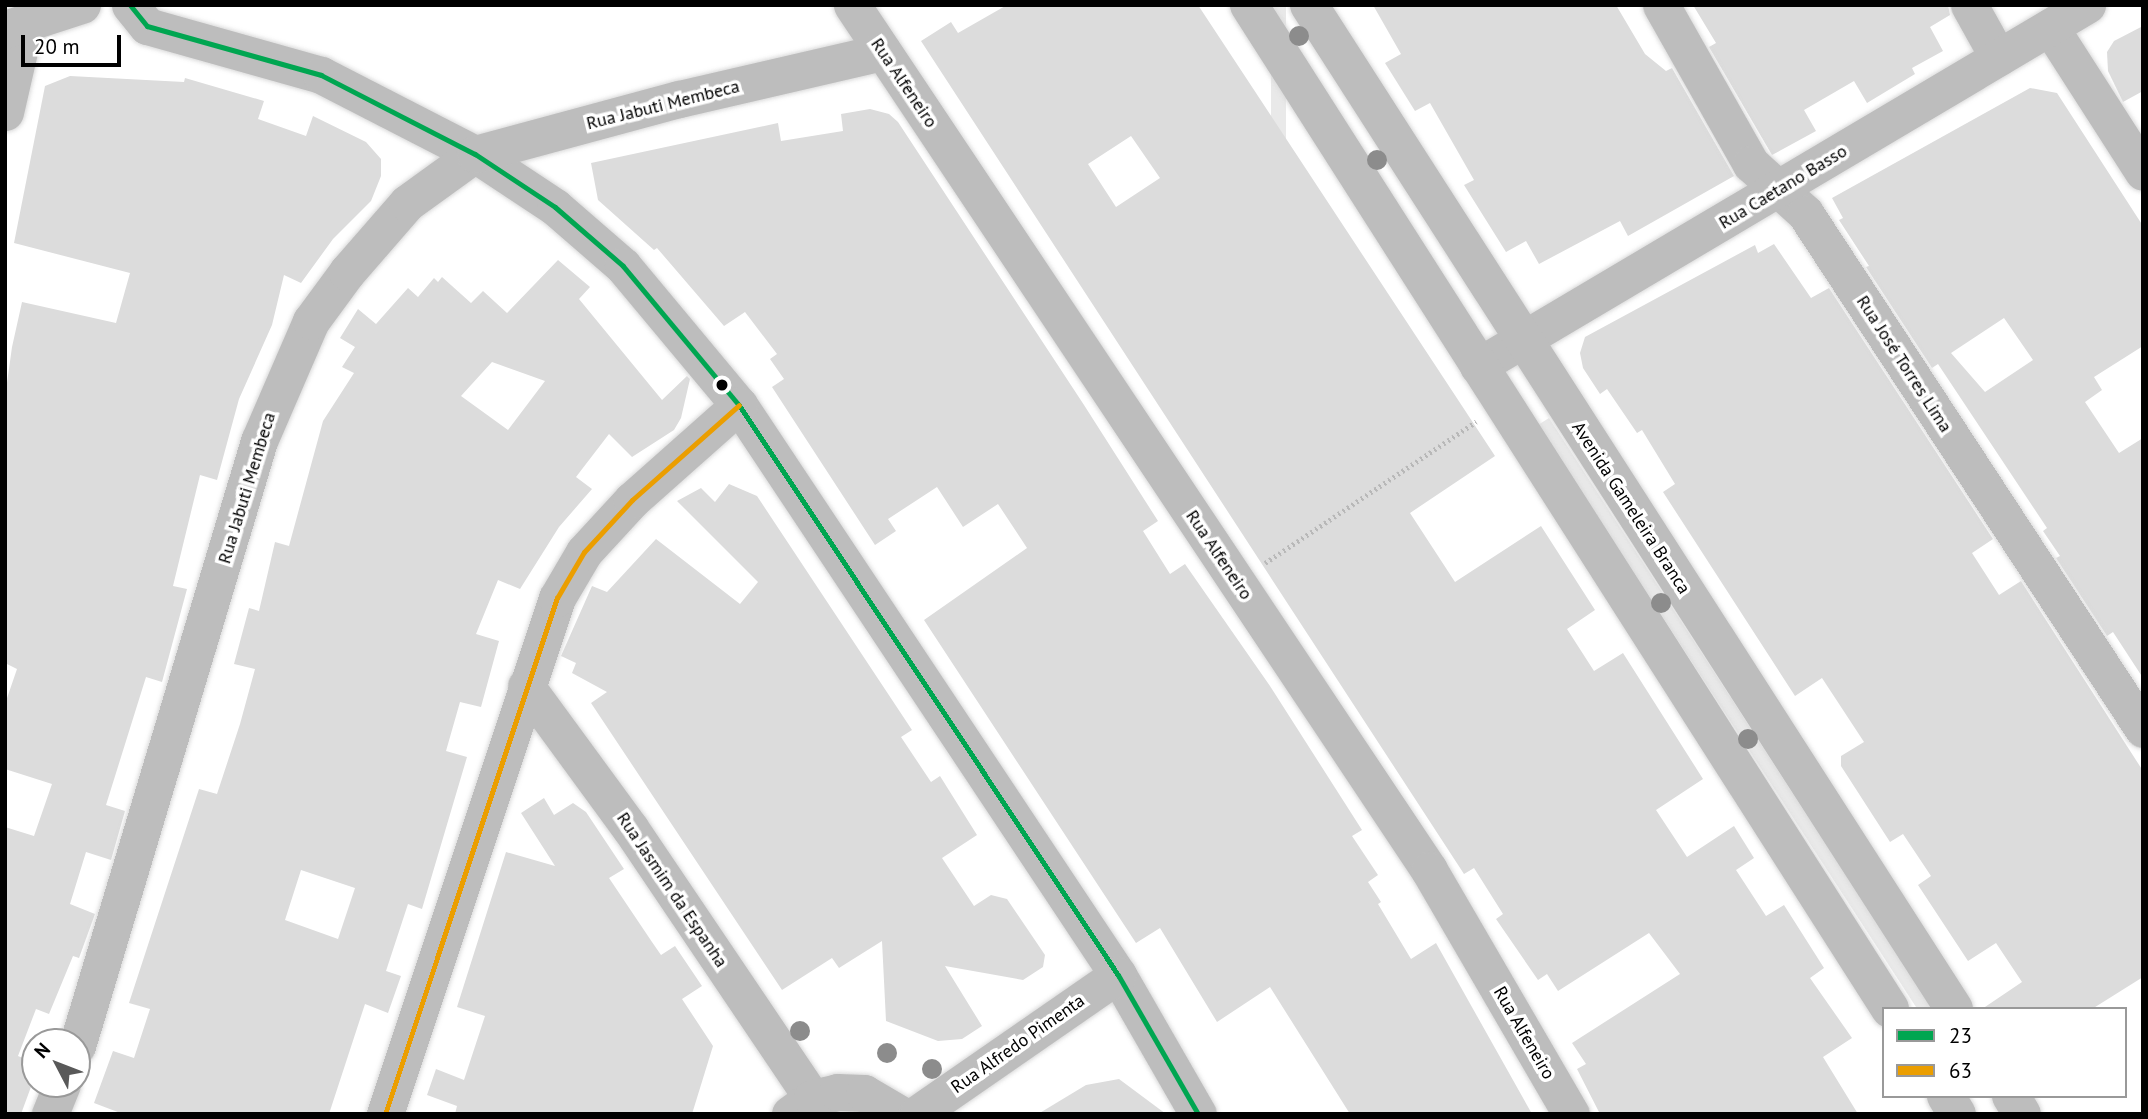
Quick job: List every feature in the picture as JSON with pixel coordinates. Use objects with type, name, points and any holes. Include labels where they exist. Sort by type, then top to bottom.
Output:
[{"type":"main road","points":[[15,28],[82,5]]},
{"type":"main road","points":[[1249,5],[1889,1007]]},
{"type":"main road","name":"Avenida Gameleira Branca","points":[[1309,5],[1953,1007]]},
{"type":"main road","points":[[1947,1098],[1957,1114]]},
{"type":"main road","points":[[2012,1098],[2022,1114]]},
{"type":"street","points":[[130,5],[147,26],[321,75],[475,154],[555,207],[623,266],[739,405],[1118,975],[1198,1114]]},
{"type":"street","name":"Rua Alfeneiro","points":[[852,5],[1429,870],[1571,1114]]},
{"type":"street","name":"Rua José Torres Lima","points":[[1661,5],[1751,164],[1782,189],[1805,213],[2143,729]]},
{"type":"street","points":[[1969,5],[1998,57]]},
{"type":"street","name":"Rua Caetano Basso","points":[[1478,366],[1524,342],[2087,5]]},
{"type":"street","points":[[2050,27],[2143,172]]},
{"type":"street","points":[[5,113],[15,28]]},
{"type":"street","name":"Rua Jabuti Membeca","points":[[82,1028],[273,402],[311,321],[347,272],[407,203],[475,154],[679,99],[883,52]]},
{"type":"street","points":[[385,1114],[557,598],[584,552],[632,500],[739,405]]},
{"type":"street","name":"Rua Jasmim da Espanha","points":[[526,686],[630,828],[801,1106]]},
{"type":"street","name":"Rua Alfredo Pimenta","points":[[917,1114],[1118,975]]},
{"type":"street","points":[[801,1106],[837,1092],[864,1093],[900,1114]]},
{"type":"path","points":[[1237,582],[1503,406]]},
{"type":"shaded area","points":[[1271,5],[1286,5],[1286,340],[1271,340]]},
{"type":"shaded area","points":[[1549,418],[1932,1007],[1916,1007],[1538,425]]},
{"type":"building","points":[[1007,5],[1198,5],[1495,456],[1410,513],[1455,582],[1541,526],[1595,610],[1567,629],[1594,671],[1623,653],[1703,779],[1656,810],[1687,857],[1734,826],[1754,858],[1736,870],[1766,916],[1784,905],[1824,968],[1810,978],[1852,1038],[1823,1057],[1858,1114],[1600,1114],[1577,1069],[1586,1064],[1572,1043],[1680,974],[1649,933],[1558,991],[1547,974],[1538,980],[1496,919],[1503,914],[1474,868],[1464,874],[921,41],[951,22],[958,33]],"holes":[[[1131,136],[1160,178],[1116,207],[1088,164]]]},
{"type":"building","points":[[1373,5],[1616,5],[1645,54],[1666,71],[1672,68],[1734,176],[1628,236],[1620,221],[1539,264],[1526,241],[1506,252],[1464,185],[1474,180],[1430,103],[1415,111],[1385,63],[1401,54]]},
{"type":"building","points":[[1693,5],[1948,5],[1950,15],[1930,27],[1943,51],[1912,68],[1915,74],[1867,103],[1854,81],[1804,110],[1816,131],[1772,155],[1709,47],[1716,43]]},
{"type":"building","points":[[2143,26],[2143,91],[2123,102],[2108,71],[2107,52],[2114,41]]},
{"type":"building","points":[[70,76],[184,82],[185,78],[264,101],[258,119],[306,136],[313,116],[366,142],[381,159],[381,176],[371,201],[333,239],[301,283],[284,275],[272,325],[239,399],[217,480],[200,475],[173,586],[187,589],[162,682],[146,677],[106,805],[125,811],[111,860],[86,852],[70,904],[95,914],[79,958],[73,956],[49,1014],[36,1009],[29,1028],[21,1028],[21,1048],[18,1056],[21,1057],[21,1098],[27,1098],[21,1114],[5,1114],[5,827],[34,836],[52,784],[5,769],[5,704],[17,669],[5,663],[5,397],[12,347],[22,302],[116,323],[130,273],[14,243],[45,86]]},
{"type":"building","points":[[2030,88],[2057,93],[2143,226],[2143,346],[2094,377],[2102,390],[2085,402],[2119,453],[2143,438],[2143,678],[2113,632],[2107,636],[2056,558],[2060,556],[2043,531],[2047,528],[1938,364],[1932,368],[1866,267],[1869,266],[1839,220],[1843,218],[1832,198]],"holes":[[[2004,318],[2033,360],[1985,392],[1951,353]]]},
{"type":"building","points":[[870,109],[889,114],[898,122],[1084,405],[1158,521],[1143,531],[1170,574],[1185,564],[1270,686],[1362,830],[1352,836],[1378,875],[1368,882],[1411,959],[1436,943],[1532,1114],[1350,1114],[1270,987],[1217,1022],[1160,928],[1136,943],[924,620],[1027,548],[998,504],[963,527],[937,487],[888,519],[896,531],[875,545],[772,387],[784,379],[770,359],[777,354],[745,312],[724,326],[657,248],[654,250],[598,200],[591,163],[778,123],[781,141],[843,131],[841,114]]},
{"type":"building","points":[[1774,244],[1811,298],[1829,288],[1993,539],[1972,553],[1999,595],[2021,581],[2143,771],[2143,977],[2095,1007],[1985,1007],[2022,982],[1996,943],[1968,961],[1918,885],[1931,876],[1903,834],[1890,842],[1841,766],[1841,756],[1864,742],[1822,678],[1795,696],[1663,492],[1675,484],[1642,430],[1637,433],[1607,389],[1600,394],[1583,368],[1580,353],[1585,337],[1755,245],[1758,253]]},
{"type":"building","points":[[558,260],[590,287],[579,299],[662,400],[687,376],[690,379],[681,418],[674,430],[632,457],[609,434],[576,477],[592,489],[559,527],[520,589],[498,580],[476,634],[499,641],[481,707],[460,702],[446,751],[467,757],[422,909],[408,904],[386,971],[401,976],[388,1013],[365,1004],[329,1114],[123,1114],[94,1103],[113,1051],[134,1058],[150,1009],[129,1003],[199,789],[217,794],[240,724],[255,669],[234,664],[249,608],[259,611],[275,542],[289,546],[323,421],[354,373],[342,367],[355,347],[340,338],[358,309],[376,324],[408,288],[418,297],[434,278],[438,282],[442,277],[471,303],[483,291],[507,313]],"holes":[[[492,362],[545,381],[508,430],[461,396]],[[301,870],[355,888],[338,939],[285,920]]]},
{"type":"building","points":[[729,484],[757,496],[912,730],[901,737],[931,782],[940,776],[977,835],[942,858],[974,906],[991,895],[1007,899],[1045,955],[1043,967],[1023,980],[945,966],[982,1026],[962,1039],[938,1041],[886,1021],[882,941],[839,968],[832,958],[782,990],[591,703],[607,692],[572,673],[576,663],[561,656],[592,586],[607,592],[656,539],[740,604],[758,582],[677,501],[701,488],[715,502]]},
{"type":"building","points":[[544,798],[554,815],[573,803],[586,812],[624,869],[609,878],[661,955],[675,946],[702,986],[682,999],[713,1046],[692,1114],[455,1114],[457,1106],[427,1095],[436,1069],[464,1080],[485,1016],[457,1007],[506,852],[555,866],[521,813]]},
{"type":"building","points":[[1119,1079],[1166,1114],[1038,1114],[1086,1085]]},
{"type":"transit line","name":"23","points":[[130,5],[147,26],[321,75],[475,154],[555,207],[623,266],[739,405],[1118,975],[1198,1114]]},
{"type":"transit line","name":"63","points":[[385,1114],[557,598],[584,552],[632,500],[739,405]]}]
